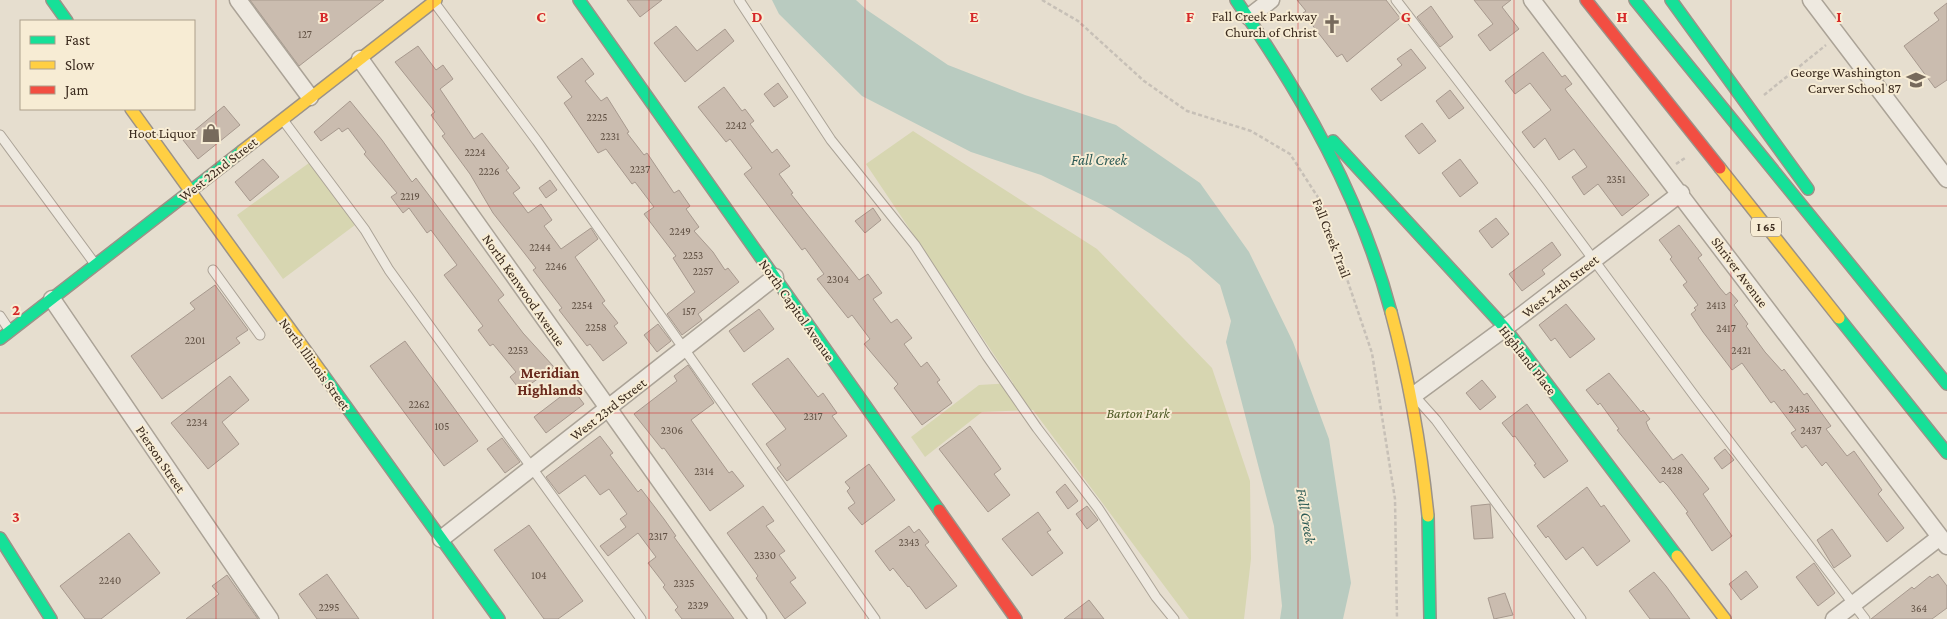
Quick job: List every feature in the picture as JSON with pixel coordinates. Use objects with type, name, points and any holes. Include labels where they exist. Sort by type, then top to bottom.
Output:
[{"type":"main road","points":[[52,0],[66,20]]},
{"type":"main road","name":"North Capitol Avenue","points":[[579,0],[1016,619]]},
{"type":"main road","points":[[1236,0],[1279,61],[1312,118],[1346,186],[1366,230],[1394,317],[1414,395],[1429,514],[1430,619]]},
{"type":"main road","name":"I 65","points":[[1586,0],[1947,453]]},
{"type":"main road","points":[[1635,0],[1831,244],[1947,384]]},
{"type":"main road","points":[[1671,0],[1817,202]]},
{"type":"main road","name":"West 22nd Street","points":[[0,339],[360,60],[430,2]]},
{"type":"main road","name":"North Illinois Street","points":[[132,110],[499,619]]},
{"type":"main road","name":"Highland Place","points":[[1312,118],[1505,328],[1725,619]]},
{"type":"main road","points":[[1834,226],[1923,354]]},
{"type":"main road","points":[[0,538],[52,619]]},
{"type":"street","points":[[238,0],[310,98]]},
{"type":"street","points":[[1249,17],[1271,0]]},
{"type":"street","name":"Shriver Avenue","points":[[1532,0],[1944,542]]},
{"type":"street","points":[[1811,0],[1947,179]]},
{"type":"street","name":"North Kenwood Avenue","points":[[360,60],[758,619]]},
{"type":"street","name":"West 24th Street","points":[[1414,395],[1680,194]]},
{"type":"street","name":"West 23rd Street","points":[[441,539],[775,277]]},
{"type":"street","name":"Pierson Street","points":[[52,299],[270,619]]},
{"type":"street","points":[[1834,619],[1944,542]]},
{"type":"lane","points":[[740,0],[831,140],[915,245],[1009,388],[1098,508],[1153,593],[1174,619]]},
{"type":"lane","points":[[1396,0],[1865,619]]},
{"type":"lane","points":[[430,2],[537,141],[586,214],[685,348],[875,619]]},
{"type":"lane","points":[[282,119],[365,230],[389,270],[641,619]]},
{"type":"lane","points":[[0,135],[96,264]]},
{"type":"lane","points":[[213,270],[260,335]]},
{"type":"lane","points":[[0,316],[10,331]]},
{"type":"lane","points":[[1414,395],[1441,426],[1581,619]]},
{"type":"path","name":"Fall Creek Trail","points":[[1042,0],[1078,21],[1144,81],[1187,111],[1251,131],[1290,154],[1321,202],[1372,353],[1395,499],[1396,619]]},
{"type":"path","points":[[1757,100],[1831,41]]},
{"type":"green space","name":"Barton Park","points":[[913,131],[1097,249],[1212,368],[1250,481],[1251,559],[1244,619],[1189,619],[1033,410],[982,412],[925,457],[911,437],[979,385],[1013,383],[866,164]]},
{"type":"green space","points":[[309,163],[355,225],[283,279],[237,215]]},
{"type":"water","name":"Fall Creek","points":[[772,0],[856,0],[867,10],[948,65],[1025,95],[1116,125],[1200,183],[1249,252],[1293,342],[1329,439],[1351,583],[1343,619],[1280,619],[1282,606],[1274,526],[1226,342],[1231,321],[1220,285],[1189,258],[1111,209],[1041,175],[971,152],[862,96],[779,14]]},
{"type":"building","points":[[250,0],[384,0],[299,66]]},
{"type":"building","points":[[627,0],[662,0],[640,17]]},
{"type":"building","points":[[1297,0],[1386,0],[1400,18],[1347,62],[1342,54],[1337,57],[1303,13],[1306,11]]},
{"type":"building","points":[[1474,0],[1511,0],[1502,7],[1519,29],[1490,51],[1478,35],[1493,24]]},
{"type":"building","points":[[1947,3],[1947,80],[1935,88],[1904,46],[1939,20],[1934,13]]},
{"type":"building","points":[[1431,6],[1453,37],[1440,47],[1417,17]]},
{"type":"building","points":[[676,26],[697,51],[725,29],[734,41],[685,82],[654,43]]},
{"type":"building","points":[[418,46],[436,70],[443,65],[453,79],[440,89],[474,139],[482,133],[509,168],[506,170],[520,188],[513,193],[528,213],[541,204],[552,220],[544,226],[561,249],[591,228],[598,239],[575,257],[605,301],[602,303],[618,323],[614,326],[627,343],[603,361],[590,344],[587,346],[559,310],[562,308],[533,270],[536,268],[493,213],[470,174],[442,136],[445,134],[431,115],[435,112],[395,62]]},
{"type":"building","points":[[1411,49],[1426,68],[1381,101],[1371,89],[1402,65],[1397,59]]},
{"type":"building","points":[[1543,52],[1562,77],[1565,75],[1572,84],[1565,89],[1567,92],[1649,195],[1622,216],[1598,184],[1584,195],[1572,177],[1587,167],[1574,149],[1559,160],[1545,138],[1534,148],[1522,132],[1551,110],[1530,83],[1515,94],[1505,81]]},
{"type":"building","points":[[582,58],[594,74],[585,81],[601,101],[607,97],[629,132],[627,133],[644,155],[647,153],[674,193],[679,190],[690,206],[686,209],[699,227],[694,231],[713,252],[725,270],[728,268],[739,282],[698,314],[702,320],[682,335],[667,314],[695,292],[673,258],[676,256],[644,214],[654,207],[635,182],[632,184],[606,149],[598,153],[564,103],[572,97],[557,77]]},
{"type":"building","points":[[778,83],[788,97],[774,107],[764,94]]},
{"type":"building","points":[[724,87],[742,111],[745,109],[754,121],[750,124],[772,153],[777,149],[790,166],[779,174],[793,193],[791,194],[859,280],[868,274],[882,293],[873,299],[891,323],[897,319],[912,338],[904,344],[921,367],[927,362],[940,380],[937,382],[952,403],[922,425],[894,388],[898,384],[864,344],[870,339],[852,315],[848,318],[817,279],[824,274],[805,248],[802,250],[744,174],[752,168],[730,139],[726,142],[698,107]]},
{"type":"building","points":[[1450,90],[1464,108],[1449,119],[1436,101]]},
{"type":"building","points":[[350,101],[382,140],[412,182],[416,178],[504,295],[498,300],[523,333],[554,367],[521,391],[510,377],[516,372],[493,344],[490,346],[478,330],[483,326],[444,275],[457,265],[431,230],[427,233],[409,208],[403,213],[391,197],[397,193],[364,154],[366,152],[348,128],[342,132],[339,128],[321,141],[314,132]]},
{"type":"building","name":"Hoot Liquor","points":[[224,106],[240,125],[198,159],[183,140]]},
{"type":"building","points":[[1422,123],[1436,141],[1419,154],[1405,136]]},
{"type":"building","points":[[263,159],[279,177],[250,201],[235,182]]},
{"type":"building","points":[[1460,159],[1478,183],[1460,197],[1442,173]]},
{"type":"building","points":[[550,180],[557,190],[546,198],[539,188]]},
{"type":"building","points":[[873,208],[881,220],[865,233],[855,221]]},
{"type":"building","points":[[1496,218],[1509,234],[1492,248],[1479,231]]},
{"type":"building","points":[[1679,225],[1702,255],[1698,258],[1720,288],[1726,295],[1730,292],[1738,301],[1734,305],[1748,324],[1746,326],[1765,352],[1782,371],[1784,369],[1804,395],[1807,393],[1831,426],[1826,429],[1847,456],[1854,451],[1882,490],[1878,494],[1904,528],[1887,542],[1826,462],[1822,466],[1806,445],[1802,448],[1791,433],[1796,430],[1774,401],[1771,403],[1742,363],[1732,370],[1691,314],[1698,305],[1683,285],[1687,282],[1659,240]]},
{"type":"building","points":[[1552,242],[1561,255],[1542,270],[1545,274],[1522,291],[1509,274]]},
{"type":"building","points":[[215,285],[248,330],[236,338],[240,343],[162,399],[131,356],[195,309],[190,303]]},
{"type":"building","points":[[1566,304],[1595,339],[1570,358],[1555,338],[1551,341],[1539,325]]},
{"type":"building","points":[[759,309],[774,329],[744,352],[729,331]]},
{"type":"building","points":[[658,324],[671,341],[657,352],[644,335]]},
{"type":"building","points":[[405,341],[478,441],[444,466],[370,366]]},
{"type":"building","points":[[788,358],[818,397],[823,393],[837,413],[832,416],[847,436],[787,481],[777,468],[781,465],[766,444],[786,429],[752,384]]},
{"type":"building","points":[[688,365],[714,403],[691,420],[729,473],[732,471],[744,486],[710,511],[664,448],[662,449],[634,414],[677,381],[674,376]]},
{"type":"building","points":[[1609,373],[1641,412],[1643,410],[1650,419],[1646,422],[1649,429],[1673,460],[1682,454],[1709,489],[1703,494],[1732,536],[1712,551],[1686,513],[1688,512],[1668,486],[1663,481],[1660,483],[1617,430],[1619,429],[1600,403],[1598,405],[1586,390]]},
{"type":"building","points":[[230,376],[249,400],[222,422],[239,444],[208,469],[171,423]]},
{"type":"building","points":[[1482,380],[1496,397],[1480,410],[1466,393]]},
{"type":"building","points":[[572,388],[584,404],[546,433],[534,417]]},
{"type":"building","points":[[1527,404],[1568,461],[1544,478],[1515,436],[1513,437],[1502,423]]},
{"type":"building","points":[[970,426],[1001,469],[994,474],[1010,495],[988,512],[939,449]]},
{"type":"building","points":[[600,436],[613,453],[610,455],[638,492],[641,489],[664,519],[676,536],[674,537],[734,619],[682,619],[675,610],[678,607],[663,587],[665,585],[648,563],[656,557],[638,533],[608,556],[600,546],[626,527],[620,519],[627,514],[609,489],[600,495],[585,475],[559,494],[546,477]]},
{"type":"building","points":[[502,438],[520,462],[505,473],[487,449]]},
{"type":"building","points":[[1725,449],[1734,460],[1722,469],[1714,458]]},
{"type":"building","points":[[869,464],[895,500],[862,525],[848,508],[855,503],[847,491],[850,488],[845,482]]},
{"type":"building","points":[[1065,484],[1078,501],[1068,509],[1056,492]]},
{"type":"building","points":[[1587,487],[1601,507],[1604,505],[1630,541],[1597,566],[1583,547],[1566,560],[1548,536],[1546,538],[1537,526]]},
{"type":"building","points":[[1490,504],[1493,538],[1474,539],[1471,506]]},
{"type":"building","points":[[763,506],[774,521],[766,526],[785,551],[779,555],[796,578],[790,582],[806,603],[785,619],[756,578],[758,576],[727,533]]},
{"type":"building","points":[[1087,506],[1098,520],[1087,529],[1076,514]]},
{"type":"building","points":[[1038,512],[1051,530],[1047,532],[1063,553],[1032,576],[1002,539]]},
{"type":"building","points":[[529,525],[583,601],[558,619],[544,619],[494,550]]},
{"type":"building","points":[[909,526],[914,533],[919,529],[929,542],[925,545],[957,586],[926,609],[909,586],[893,568],[890,571],[875,551]]},
{"type":"building","points":[[1832,529],[1851,556],[1834,568],[1817,540]]},
{"type":"building","points":[[129,533],[160,573],[101,619],[85,619],[60,586]]},
{"type":"building","points":[[1814,563],[1835,593],[1818,606],[1796,577]]},
{"type":"building","points":[[1746,571],[1758,587],[1741,600],[1729,584]]},
{"type":"building","points":[[1654,572],[1690,619],[1650,619],[1629,591]]},
{"type":"building","points":[[327,574],[359,619],[317,619],[299,594]]},
{"type":"building","points":[[1938,574],[1947,586],[1947,608],[1932,619],[1871,619],[1912,587],[1914,589],[1930,576],[1932,578]]},
{"type":"building","points":[[227,575],[258,619],[186,619],[219,594],[212,586]]},
{"type":"building","points":[[1505,593],[1513,615],[1494,619],[1488,598]]},
{"type":"building","points":[[1089,600],[1104,619],[1064,619]]},
{"type":"traffic: fast","points":[[52,0],[66,20]]},
{"type":"traffic: fast","points":[[579,0],[939,510]]},
{"type":"traffic: fast","points":[[1236,0],[1284,73],[1327,149],[1363,228],[1391,312]]},
{"type":"traffic: fast","points":[[1635,0],[1947,384]]},
{"type":"traffic: fast","points":[[1671,0],[1808,189]]},
{"type":"traffic: fast","points":[[1333,141],[1505,328],[1677,556]]},
{"type":"traffic: fast","points":[[0,339],[242,151]]},
{"type":"traffic: fast","points":[[1839,318],[1947,453]]},
{"type":"traffic: fast","points":[[322,373],[499,619]]},
{"type":"traffic: fast","points":[[1428,516],[1430,619]]},
{"type":"traffic: fast","points":[[0,538],[51,619]]},
{"type":"traffic: slow","points":[[242,151],[436,0]]},
{"type":"traffic: slow","points":[[132,110],[322,373]]},
{"type":"traffic: slow","points":[[1720,168],[1839,318]]},
{"type":"traffic: slow","points":[[1391,312],[1414,413],[1428,516]]},
{"type":"traffic: slow","points":[[1677,556],[1725,619]]},
{"type":"traffic: jam","points":[[1586,0],[1720,168]]},
{"type":"traffic: jam","points":[[939,510],[1016,619]]},
{"type":"place","name":"Fall Creek Parkway Church of Christ","points":[[1332,24]]},
{"type":"place","name":"George Washington Carver School 87","points":[[1916,80]]},
{"type":"place","name":"Hoot Liquor","points":[[211,133]]},
{"type":"district","name":"Meridian Highlands","points":[[550,382]]}]
